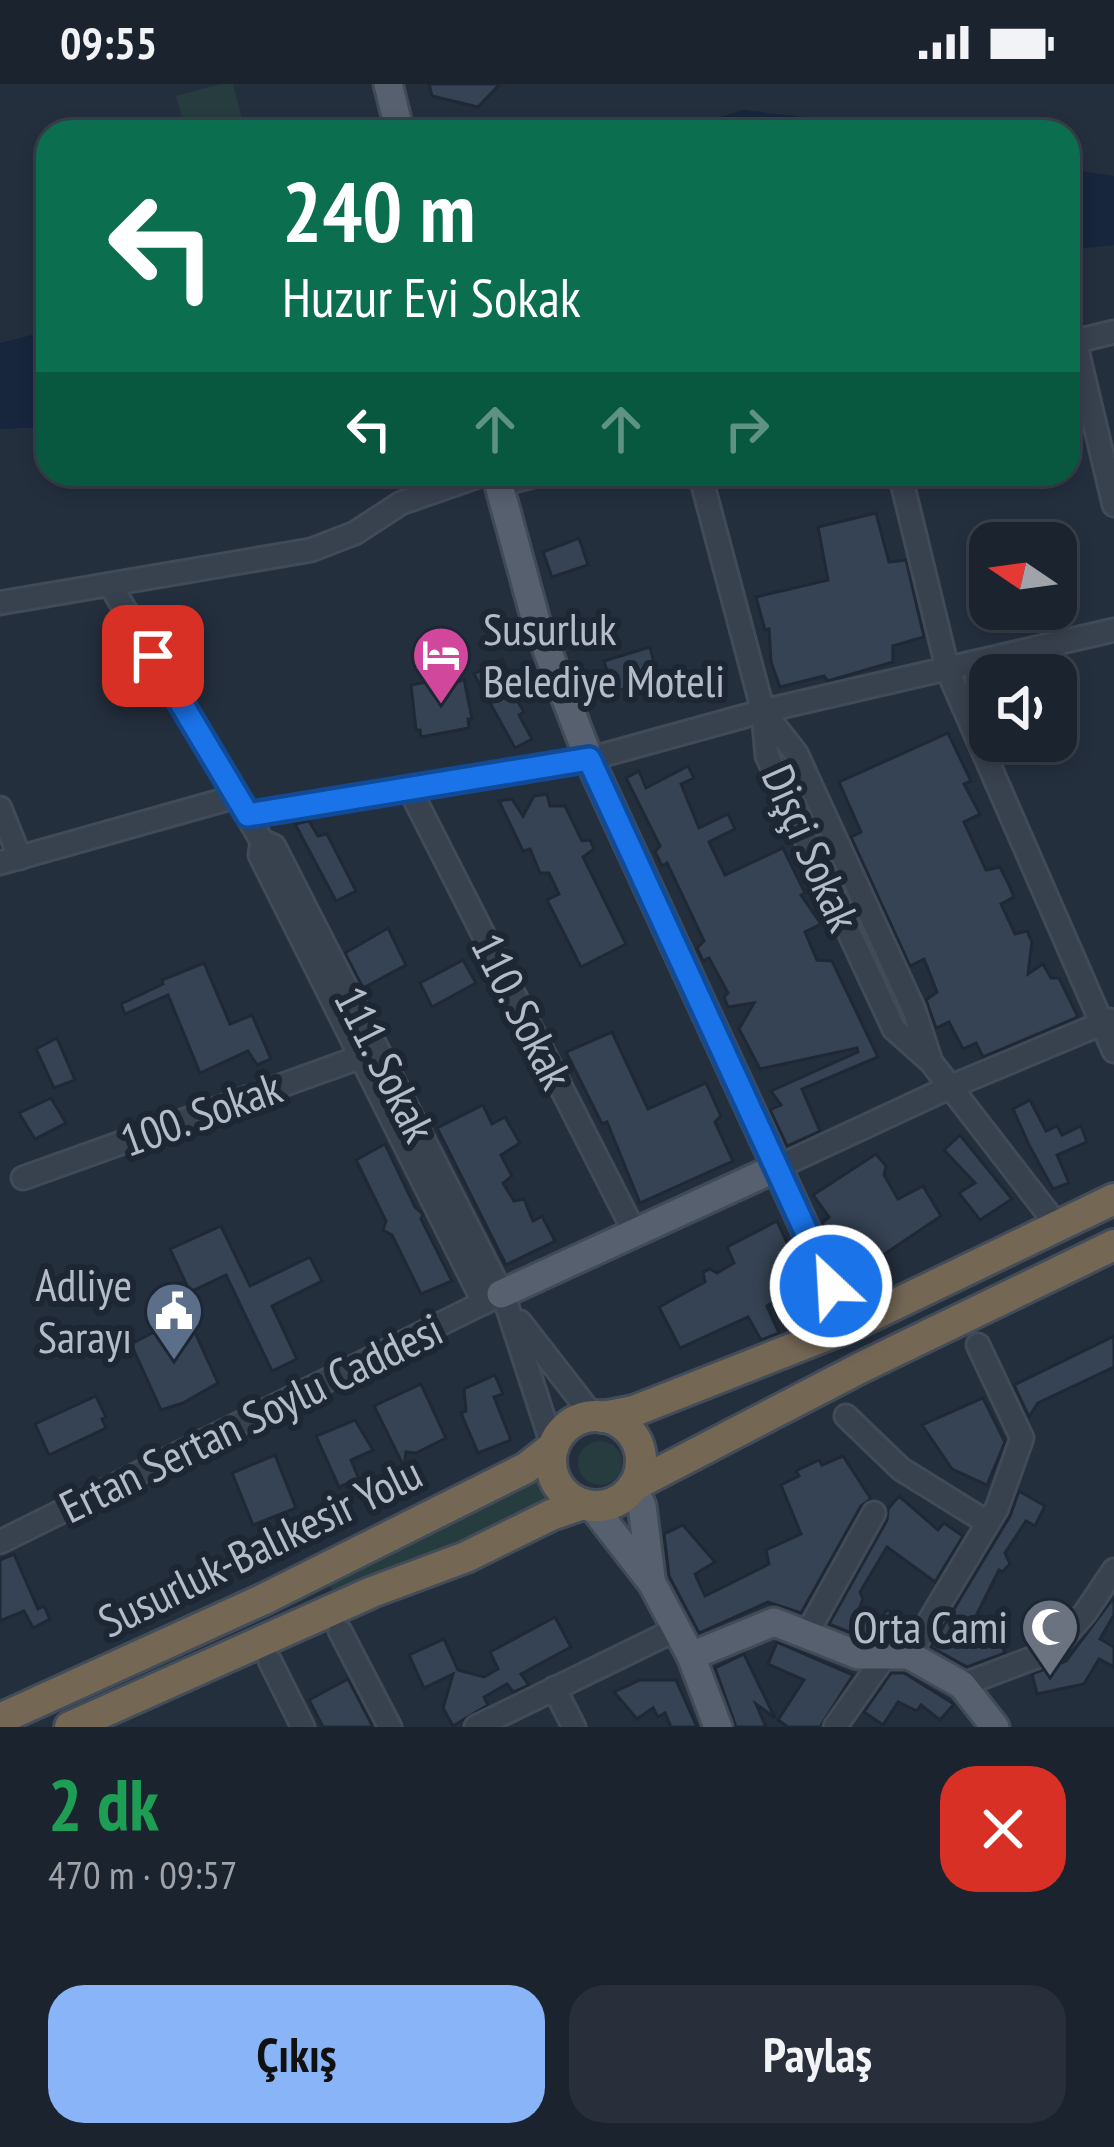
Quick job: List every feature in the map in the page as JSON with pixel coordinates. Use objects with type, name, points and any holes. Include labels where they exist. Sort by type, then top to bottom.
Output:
[{"type":"highway","name":"Susurluk-Balıkesir Yolu","points":[[0,1719],[264,1599],[526,1468],[554,1447],[568,1425],[634,1411],[850,1326],[1114,1199]]},
{"type":"highway","name":"Susurluk-Balıkesir Yolu","points":[[70,1727],[372,1592],[466,1557],[551,1515],[615,1502],[633,1486],[862,1367],[1114,1245]]},
{"type":"highway","points":[[598,1416],[625,1427],[634,1438],[640,1467],[633,1486]]},
{"type":"highway","points":[[554,1447],[555,1479],[571,1499],[587,1505]]},
{"type":"main road","points":[[388,84],[397,120]]},
{"type":"main road","points":[[495,486],[536,621],[589,759],[850,1326]]},
{"type":"main road","points":[[497,1299],[776,1168]]},
{"type":"main road","points":[[633,1486],[642,1506],[652,1582]]},
{"type":"main road","points":[[587,1505],[652,1582],[691,1655],[718,1727]]},
{"type":"main road","points":[[691,1655],[774,1622],[858,1654],[897,1656],[962,1685],[994,1727]]},
{"type":"street","points":[[1080,340],[1114,332]]},
{"type":"street","points":[[1080,373],[1114,505]]},
{"type":"street","points":[[0,603],[311,550],[355,533],[400,503],[463,486]]},
{"type":"street","points":[[703,486],[763,711]]},
{"type":"street","points":[[903,486],[949,671],[1108,1022],[1114,1051]]},
{"type":"street","name":"111. Sokak","points":[[111,586],[262,841],[260,855],[497,1299]]},
{"type":"street","points":[[0,808],[10,860],[243,806],[409,788],[589,759],[763,711],[1114,630]]},
{"type":"street","name":"Dişçi Sokak","points":[[763,711],[796,753],[914,1010],[931,1062],[1057,1225]]},
{"type":"street","name":"110. Sokak","points":[[409,788],[635,1233]]},
{"type":"street","points":[[776,1168],[1108,1022]]},
{"type":"street","name":"100. Sokak","points":[[23,1178],[370,1054]]},
{"type":"street","points":[[497,1299],[598,1416]]},
{"type":"street","points":[[497,1299],[554,1447]]},
{"type":"street","name":"Ertan Sertan Soylu Caddesi","points":[[0,1542],[497,1299]]},
{"type":"street","points":[[835,1727],[897,1656],[988,1522],[1022,1438],[978,1345]]},
{"type":"street","points":[[846,1416],[901,1469],[988,1522]]},
{"type":"street","points":[[806,1635],[874,1513]]},
{"type":"street","points":[[962,1685],[1052,1651],[1114,1570]]},
{"type":"street","points":[[476,1727],[676,1628]]},
{"type":"street","points":[[340,1631],[389,1727]]},
{"type":"street","points":[[270,1660],[303,1727]]},
{"type":"street","points":[[554,1688],[574,1727]]},
{"type":"green space","points":[[233,84],[242,120],[183,120],[176,96]]},
{"type":"green space","points":[[600,1441],[616,1447],[622,1463],[616,1479],[600,1485],[584,1479],[578,1463],[584,1447]]},
{"type":"green space","points":[[541,1468],[561,1507],[333,1592],[328,1582]]},
{"type":"water","points":[[743,110],[832,120],[711,120]]},
{"type":"water","points":[[1080,171],[1114,176],[1114,245],[1080,249]]},
{"type":"water","points":[[36,334],[36,428],[0,429],[0,343]]},
{"type":"building","points":[[429,84],[500,84],[478,107],[432,96]]},
{"type":"building","points":[[876,513],[889,562],[906,560],[924,637],[893,646],[893,662],[828,681],[824,676],[780,687],[771,662],[769,629],[765,630],[756,597],[828,580],[818,527]]},
{"type":"building","points":[[579,538],[588,565],[552,577],[543,552]]},
{"type":"building","points":[[650,647],[658,679],[613,692],[604,661]]},
{"type":"building","points":[[502,659],[514,684],[509,687],[524,712],[519,715],[532,739],[515,748],[474,674]]},
{"type":"building","name":"Susurluk Belediye Moteli","points":[[459,676],[460,681],[464,679],[472,719],[468,719],[469,728],[421,737],[411,685]]},
{"type":"building","points":[[948,733],[971,781],[964,784],[980,814],[964,822],[986,870],[1000,867],[1009,885],[1014,897],[1001,904],[1015,934],[1027,931],[1032,942],[1028,974],[1043,964],[1051,978],[1059,978],[1078,1017],[983,1057],[976,1043],[963,1049],[949,1022],[936,1028],[926,1000],[937,992],[924,959],[910,966],[851,837],[861,832],[839,782]]},
{"type":"building","points":[[688,766],[694,778],[681,784],[699,828],[728,814],[735,829],[709,842],[725,875],[783,848],[805,893],[801,895],[821,924],[805,932],[817,960],[832,961],[878,1057],[802,1089],[820,1131],[787,1146],[770,1110],[781,1105],[771,1091],[858,1052],[857,1048],[760,1069],[739,1029],[754,1003],[728,1007],[724,997],[728,993],[709,958],[703,961],[697,948],[704,941],[667,863],[662,866],[655,852],[660,846],[626,778],[639,771],[646,788]]},
{"type":"building","points":[[547,794],[550,806],[565,806],[582,841],[590,840],[594,849],[583,857],[626,944],[581,967],[547,900],[559,894],[549,873],[540,873],[530,849],[523,851],[499,801],[512,799],[523,816],[534,796]]},
{"type":"building","points":[[309,821],[318,836],[327,834],[356,891],[336,901],[295,824]]},
{"type":"building","points":[[388,928],[406,965],[363,988],[345,953]]},
{"type":"building","points":[[463,960],[476,983],[432,1007],[420,983]]},
{"type":"building","points":[[204,963],[230,1024],[252,1015],[271,1059],[257,1065],[248,1051],[200,1073],[168,995],[125,1014],[121,1004]]},
{"type":"building","points":[[612,1032],[648,1109],[706,1083],[721,1116],[715,1122],[733,1161],[640,1203],[607,1122],[602,1124],[566,1052]]},
{"type":"building","points":[[57,1038],[75,1080],[54,1088],[36,1049]]},
{"type":"building","points":[[51,1098],[66,1123],[35,1139],[19,1113]]},
{"type":"building","points":[[1030,1100],[1046,1131],[1057,1126],[1062,1135],[1081,1126],[1087,1142],[1057,1155],[1069,1183],[1053,1189],[1013,1109]]},
{"type":"building","points":[[483,1105],[492,1124],[505,1117],[520,1143],[501,1155],[512,1176],[503,1183],[514,1201],[524,1199],[533,1221],[542,1216],[555,1241],[506,1265],[437,1128]]},
{"type":"building","points":[[960,1135],[1012,1199],[980,1220],[959,1193],[975,1183],[944,1150]]},
{"type":"building","points":[[385,1144],[452,1281],[421,1294],[392,1235],[383,1230],[386,1221],[356,1160]]},
{"type":"building","points":[[876,1154],[886,1166],[884,1175],[898,1199],[923,1186],[941,1216],[849,1278],[822,1223],[829,1217],[813,1195]]},
{"type":"building","points":[[777,1221],[807,1285],[767,1306],[779,1333],[761,1340],[748,1317],[680,1348],[659,1307],[705,1282],[703,1272],[717,1273],[734,1263],[727,1247]]},
{"type":"building","points":[[221,1226],[250,1286],[310,1257],[322,1281],[272,1306],[297,1359],[272,1371],[226,1275],[190,1292],[170,1249]]},
{"type":"building","name":"Adliye Sarayı","points":[[187,1315],[218,1383],[161,1410],[131,1344]]},
{"type":"building","points":[[1114,1336],[1114,1367],[1038,1403],[1029,1417],[1014,1385]]},
{"type":"building","points":[[495,1375],[503,1394],[494,1397],[511,1440],[478,1453],[461,1413],[466,1411],[464,1389]]},
{"type":"building","points":[[421,1384],[446,1438],[416,1453],[406,1452],[404,1467],[374,1406]]},
{"type":"building","points":[[96,1396],[106,1428],[49,1455],[35,1424]]},
{"type":"building","points":[[983,1398],[1005,1442],[987,1485],[952,1469],[922,1425]]},
{"type":"building","points":[[355,1420],[373,1450],[351,1460],[359,1479],[339,1487],[316,1436]]},
{"type":"building","points":[[275,1455],[296,1508],[253,1525],[232,1473]]},
{"type":"building","points":[[843,1456],[871,1499],[861,1506],[801,1613],[768,1602],[699,1633],[669,1576],[664,1534],[683,1525],[715,1562],[695,1574],[705,1596],[769,1564],[766,1550],[801,1534],[781,1485],[819,1460],[822,1465]]},
{"type":"building","points":[[1019,1491],[1045,1506],[1035,1526],[1026,1521],[1005,1553],[1010,1564],[999,1570],[971,1626],[992,1641],[1000,1639],[1005,1653],[967,1667],[931,1647],[1010,1516]]},
{"type":"building","points":[[899,1496],[938,1530],[944,1523],[963,1536],[935,1582],[887,1547],[860,1592],[863,1599],[857,1614],[878,1623],[887,1610],[910,1622],[904,1634],[861,1637],[829,1624]]},
{"type":"building","points":[[14,1554],[38,1609],[44,1606],[50,1619],[33,1628],[24,1611],[0,1621],[0,1560]]},
{"type":"building","points":[[1114,1597],[1114,1615],[1100,1639],[1114,1647],[1114,1667],[1099,1659],[1084,1684],[1037,1694],[1032,1674],[1066,1661]]},
{"type":"building","points":[[555,1617],[571,1647],[521,1674],[529,1685],[513,1692],[507,1684],[484,1697],[488,1705],[453,1726],[443,1708],[453,1674],[424,1688],[409,1655],[444,1639],[458,1670],[484,1677],[498,1669],[490,1652]]},
{"type":"building","points":[[777,1642],[853,1675],[820,1727],[788,1727],[778,1720],[804,1680],[768,1664]]},
{"type":"building","points":[[744,1654],[775,1718],[756,1704],[766,1727],[736,1727],[715,1668]]},
{"type":"building","points":[[891,1673],[904,1673],[954,1704],[940,1720],[921,1705],[917,1711],[898,1702],[883,1725],[864,1712]]},
{"type":"building","points":[[348,1679],[373,1727],[323,1727],[309,1700]]},
{"type":"building","points":[[640,1680],[676,1680],[697,1727],[671,1727],[665,1713],[658,1717],[653,1708],[637,1719],[614,1692]]},
{"type":"place","name":"Susurluk Belediye Moteli","points":[[441,706]]},
{"type":"place","name":"Adliye Sarayı","points":[[174,1362]]},
{"type":"place","name":"Orta Cami","points":[[1050,1678]]},
{"type":"route","points":[[153,656],[248,815],[589,759],[831,1286]]}]
